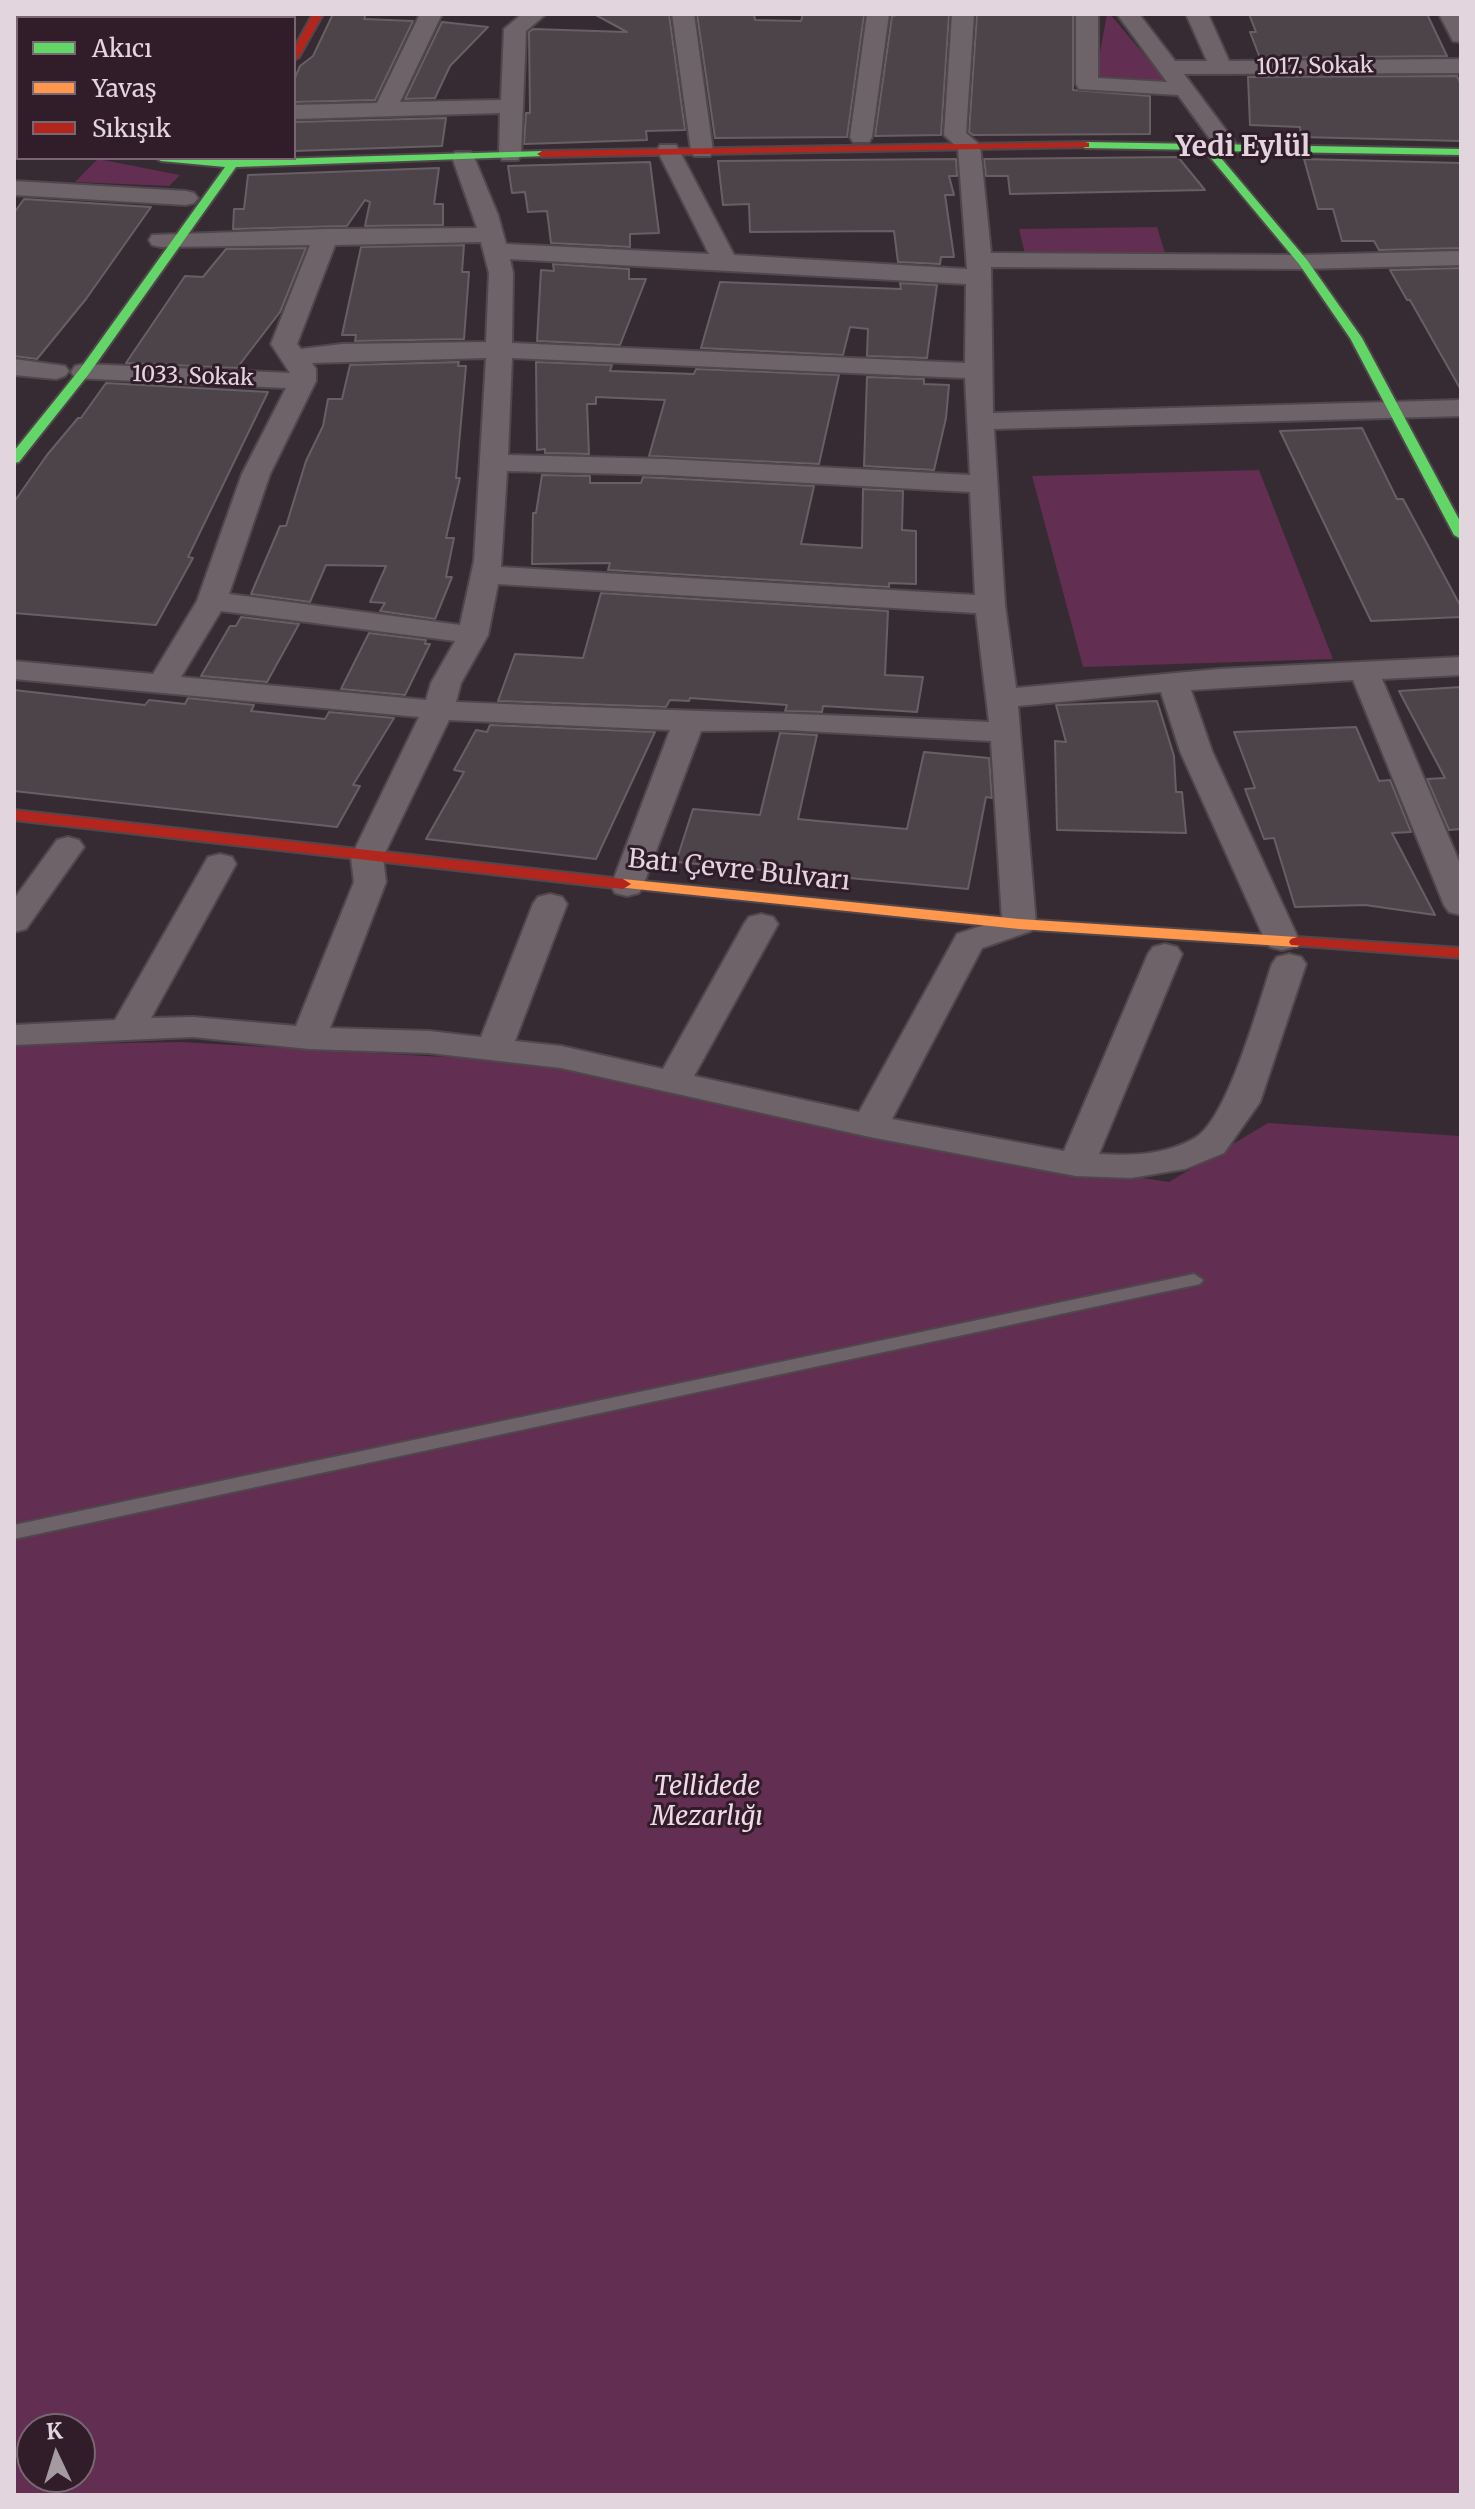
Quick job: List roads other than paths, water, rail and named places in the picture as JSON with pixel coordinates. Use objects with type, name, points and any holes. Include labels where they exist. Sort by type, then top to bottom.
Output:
[{"type":"main road","points":[[296,53],[318,14]]},
{"type":"main road","points":[[296,151],[668,150],[861,137],[1461,142]]},
{"type":"main road","points":[[296,160],[463,157],[510,150],[962,140]]},
{"type":"main road","points":[[1216,141],[1250,145],[1461,152]]},
{"type":"main road","points":[[1216,141],[1325,261],[1356,338],[1461,535]]},
{"type":"main road","points":[[1250,145],[1268,171]]},
{"type":"main road","points":[[113,299],[172,239],[186,198],[210,161],[292,160]]},
{"type":"main road","points":[[14,459],[68,368],[235,161]]},
{"type":"main road","points":[[39,392],[68,368]]},
{"type":"main road","name":"Batı Çevre Bulvarı","points":[[14,815],[369,876],[627,886],[1016,934],[1287,958],[1461,953]]},
{"type":"street","points":[[385,110],[431,14]]},
{"type":"street","points":[[510,150],[515,29],[535,14]]},
{"type":"street","points":[[683,14],[700,146]]},
{"type":"street","points":[[861,137],[878,14]]},
{"type":"street","points":[[870,1126],[961,941],[1016,934],[1006,732],[990,605],[978,371],[980,269],[962,140],[963,14]]},
{"type":"street","points":[[1087,14],[1087,84],[1183,89]]},
{"type":"street","points":[[1128,14],[1169,68],[1216,141]]},
{"type":"street","points":[[1197,14],[1221,68]]},
{"type":"street","points":[[1450,14],[1461,36]]},
{"type":"street","name":"1017. Sokak","points":[[1169,68],[1461,66]]},
{"type":"street","points":[[296,112],[510,106]]},
{"type":"street","points":[[668,150],[725,262]]},
{"type":"street","points":[[309,1038],[446,683],[473,635],[488,561],[501,273],[494,243],[463,157]]},
{"type":"street","points":[[14,188],[186,198]]},
{"type":"street","points":[[172,239],[326,236],[494,243],[725,262],[980,269],[1461,258]]},
{"type":"street","points":[[161,685],[212,601],[256,474],[298,369],[284,344],[326,236]]},
{"type":"street","name":"1033. Sokak","points":[[14,367],[298,369],[342,352],[499,350],[978,371]]},
{"type":"street","points":[[981,421],[1461,408]]},
{"type":"street","points":[[494,463],[665,467],[984,484]]},
{"type":"street","points":[[484,575],[990,605]]},
{"type":"street","points":[[212,601],[473,635]]},
{"type":"street","points":[[1002,698],[1173,682],[1461,666]]},
{"type":"street","points":[[14,670],[438,710],[689,722],[787,721],[1006,732]]},
{"type":"street","points":[[1364,671],[1461,905]]},
{"type":"street","points":[[14,1035],[193,1027],[309,1038],[429,1042],[494,1049],[561,1057],[870,1126],[1076,1165],[1131,1167],[1172,1161],[1211,1145],[1242,1102],[1287,958],[1196,751],[1173,682]]},
{"type":"street","points":[[627,886],[689,722]]},
{"type":"street","points":[[14,922],[64,846]]},
{"type":"street","points":[[127,1030],[220,864]]},
{"type":"street","points":[[494,1049],[550,904]]},
{"type":"street","points":[[673,1082],[761,924]]},
{"type":"street","points":[[1076,1165],[1165,954]]},
{"type":"lane","points":[[14,1532],[1194,1280]]},
{"type":"district","name":"Yedi Eylül","points":[[1243,148]]},
{"type":"park label","name":"Tellidede Mezarlığı","points":[[707,1803]]}]
